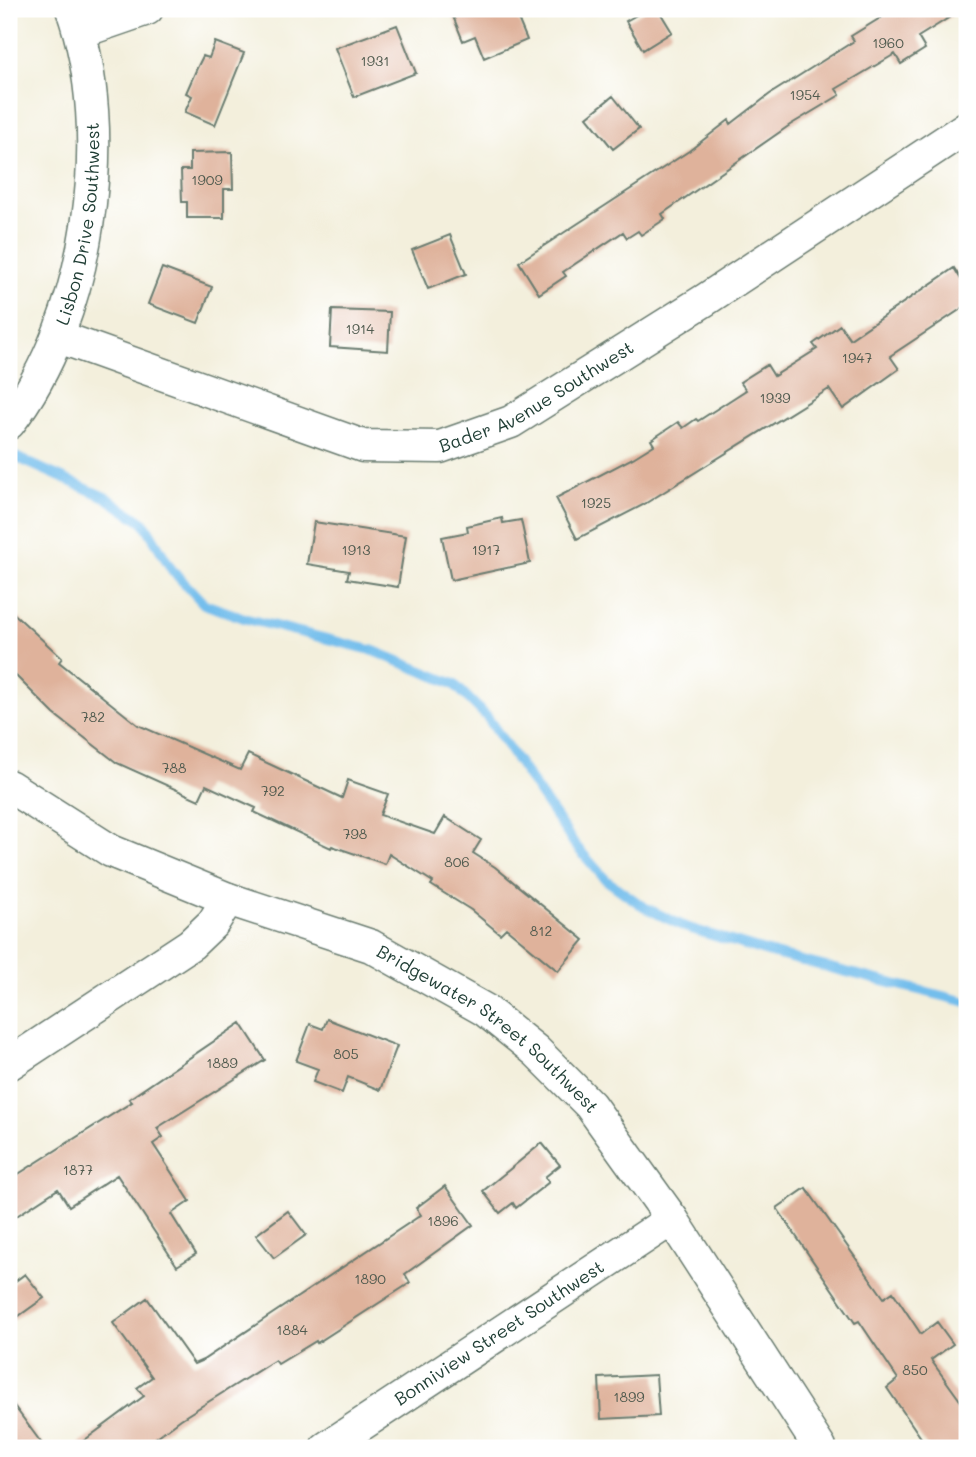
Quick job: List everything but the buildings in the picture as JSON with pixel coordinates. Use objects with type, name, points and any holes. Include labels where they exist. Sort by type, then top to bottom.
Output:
[{"type":"street","points":[[76,20],[147,9]]},
{"type":"street","name":"Lisbon Drive Southwest","points":[[9,424],[27,400],[59,337],[79,270],[91,175],[91,104],[76,20]]},
{"type":"street","name":"Bader Avenue Southwest","points":[[59,337],[363,446],[440,447],[511,422],[705,300],[967,127]]},
{"type":"street","name":"Bridgewater Street Southwest","points":[[9,786],[111,851],[228,899],[371,946],[485,1010],[536,1051],[590,1105],[673,1219],[820,1448]]},
{"type":"street","points":[[9,1064],[191,944],[213,923],[228,899]]},
{"type":"street","name":"Bonniview Street Southwest","points":[[326,1448],[673,1219]]},
{"type":"waterway","points":[[9,454],[107,498],[145,524],[172,570],[204,604],[247,619],[371,650],[454,684],[487,717],[575,845],[606,880],[644,907],[685,927],[774,954],[967,1002]]}]
